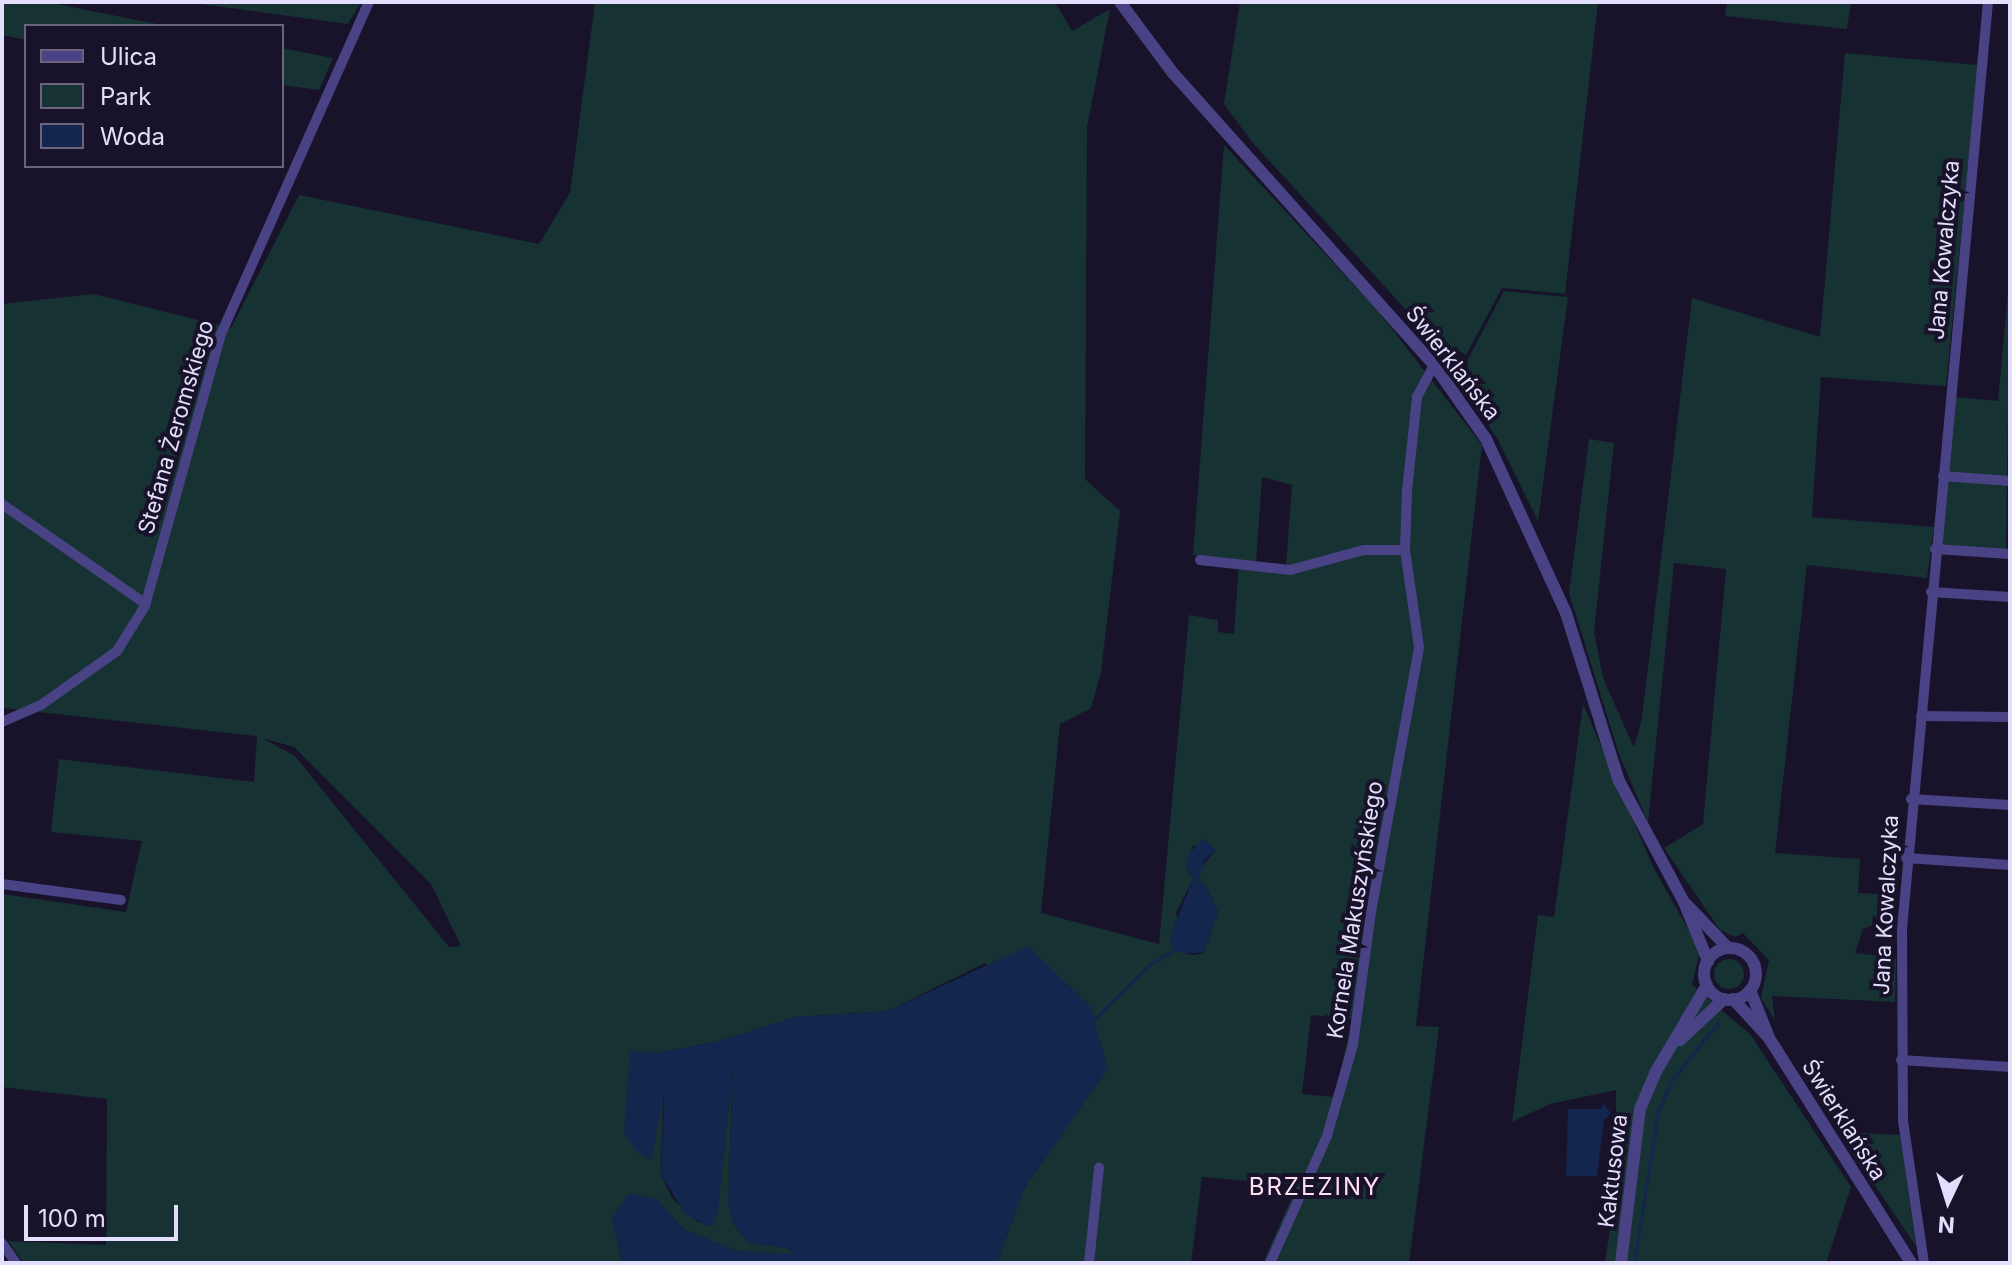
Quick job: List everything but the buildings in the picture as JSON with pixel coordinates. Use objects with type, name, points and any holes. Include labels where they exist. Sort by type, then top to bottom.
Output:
[{"type":"street","name":"Stefana Żeromskiego","points":[[2,722],[41,705],[117,651],[146,604],[221,334],[369,2]]},
{"type":"street","name":"Świerklańska","points":[[1120,2],[1173,73],[1434,365],[1486,439],[1521,508],[1570,624],[1616,772],[1684,902],[1708,961]]},
{"type":"street","name":"Jana Kowalczyka","points":[[1924,1263],[1905,1139],[1901,1060],[1906,858],[1988,2]]},
{"type":"street","name":"Kornela Makuszyńskiego","points":[[1270,1263],[1327,1136],[1353,1045],[1371,912],[1419,647],[1405,550],[1417,397],[1434,365]]},
{"type":"street","points":[[1943,476],[2010,481]]},
{"type":"street","points":[[2,504],[146,604]]},
{"type":"street","points":[[1200,560],[1290,570],[1368,549],[1405,550]]},
{"type":"street","points":[[1935,549],[2010,554]]},
{"type":"street","points":[[1931,592],[2010,597]]},
{"type":"street","points":[[1921,716],[2010,717]]},
{"type":"street","points":[[1911,799],[2010,805]]},
{"type":"street","points":[[1906,858],[2010,865]]},
{"type":"street","points":[[2,884],[121,900]]},
{"type":"street","name":"Świerklańska","points":[[1684,902],[1728,948]]},
{"type":"street","points":[[1728,948],[1743,952],[1754,965],[1750,990],[1728,999],[1707,985],[1708,961],[1728,948]]},
{"type":"street","name":"Kaktusowa","points":[[1621,1263],[1640,1109],[1707,985]]},
{"type":"street","name":"Świerklańska","points":[[1750,990],[1769,1038],[1911,1263]]},
{"type":"street","name":"Świerklańska","points":[[1728,999],[1769,1038]]},
{"type":"street","name":"Kaktusowa","points":[[1674,1044],[1728,999]]},
{"type":"street","points":[[1901,1060],[2010,1067]]},
{"type":"street","points":[[1089,1263],[1099,1168]]},
{"type":"street","points":[[2,1243],[16,1263]]},
{"type":"green space","points":[[2,2],[47,2],[157,24],[24,24],[24,40],[2,35]]},
{"type":"green space","points":[[186,2],[361,2],[348,24]]},
{"type":"green space","points":[[595,2],[1055,2],[1072,31],[1110,9],[1087,127],[1085,479],[1120,511],[1101,672],[1091,708],[1060,724],[1041,913],[1159,944],[1189,615],[1218,620],[1218,632],[1234,634],[1239,562],[1193,555],[1224,145],[1378,311],[1482,445],[1416,1026],[1439,1027],[1409,1263],[1263,1263],[1297,1185],[1202,1177],[1191,1263],[996,1263],[1025,1187],[1107,1069],[985,963],[888,1011],[796,1017],[716,1042],[655,1053],[651,1160],[663,1092],[661,1175],[672,1198],[699,1223],[720,1189],[733,1066],[728,1202],[733,1223],[748,1243],[787,1248],[796,1254],[786,1257],[737,1251],[683,1229],[656,1198],[612,1218],[622,1263],[24,1263],[8,1241],[106,1245],[107,1099],[2,1087],[2,894],[126,912],[142,841],[51,832],[59,759],[254,782],[257,736],[2,708],[2,304],[94,294],[231,328],[299,195],[539,244],[570,193]],"holes":[[[1262,477],[1292,485],[1286,566],[1256,564]],[[262,738],[294,747],[431,884],[461,946],[449,947],[295,756]],[[1193,845],[1216,850],[1199,870],[1198,882],[1205,885],[1218,912],[1204,952],[1196,955],[1185,954],[1176,913],[1193,879],[1186,866]],[[1311,1015],[1352,1019],[1335,1097],[1302,1094]]]},
{"type":"green space","points":[[1240,2],[1598,2],[1565,294],[1502,288],[1466,355],[1453,348],[1444,351],[1252,142],[1224,104]]},
{"type":"green space","points":[[1727,2],[1851,2],[1847,29],[1725,16]]},
{"type":"green space","points":[[284,48],[333,58],[319,90],[284,85]]},
{"type":"green space","points":[[1845,53],[1978,65],[1946,386],[1821,377],[1812,517],[1934,527],[1927,578],[1807,565],[1775,853],[1860,859],[1858,893],[1882,894],[1879,922],[1863,929],[1855,953],[1896,958],[1895,1002],[1772,996],[1775,1021],[1761,998],[1769,960],[1743,933],[1735,937],[1720,930],[1664,848],[1703,824],[1726,569],[1674,563],[1648,822],[1619,754],[1569,593],[1589,439],[1614,443],[1594,632],[1603,678],[1634,748],[1642,718],[1692,298],[1820,337]]},
{"type":"green space","points":[[2010,270],[2006,553],[1941,549],[1956,397],[1998,401]]},
{"type":"green space","points":[[1504,291],[1568,297],[1538,521],[1498,440],[1469,396],[1467,361]]},
{"type":"green space","points":[[1583,704],[1653,867],[1700,950],[1692,985],[1750,1034],[1851,1187],[1826,1263],[1605,1263],[1616,1186],[1616,1090],[1550,1104],[1512,1122],[1538,915],[1554,917]]},
{"type":"green space","points":[[1729,959],[1740,963],[1744,974],[1740,985],[1729,989],[1718,985],[1714,974],[1718,963]]},
{"type":"green space","points":[[1832,1122],[1864,1133],[1900,1135],[1916,1246]]},
{"type":"water","points":[[1203,839],[1216,850],[1204,861],[1198,882],[1205,885],[1218,912],[1204,952],[1185,954],[1174,950],[1169,939],[1193,879],[1186,866],[1189,853]]},
{"type":"water","points":[[1028,946],[1090,1006],[1108,1069],[1025,1187],[996,1263],[622,1263],[612,1218],[628,1194],[656,1198],[683,1229],[737,1251],[795,1254],[787,1248],[748,1243],[733,1223],[728,1202],[733,1066],[718,1211],[714,1224],[707,1226],[685,1213],[661,1175],[664,1094],[651,1160],[638,1153],[624,1133],[630,1051],[655,1053],[716,1042],[796,1017],[888,1011]]},
{"type":"water","points":[[1603,1103],[1611,1113],[1604,1120],[1597,1176],[1566,1176],[1568,1109],[1601,1109]]},
{"type":"waterway","points":[[1094,1019],[1150,964],[1174,950]]},
{"type":"waterway","points":[[1634,1263],[1658,1111],[1673,1078],[1718,1023]]},
{"type":"district","name":"BRZEZINY","points":[[1315,1187]]}]
